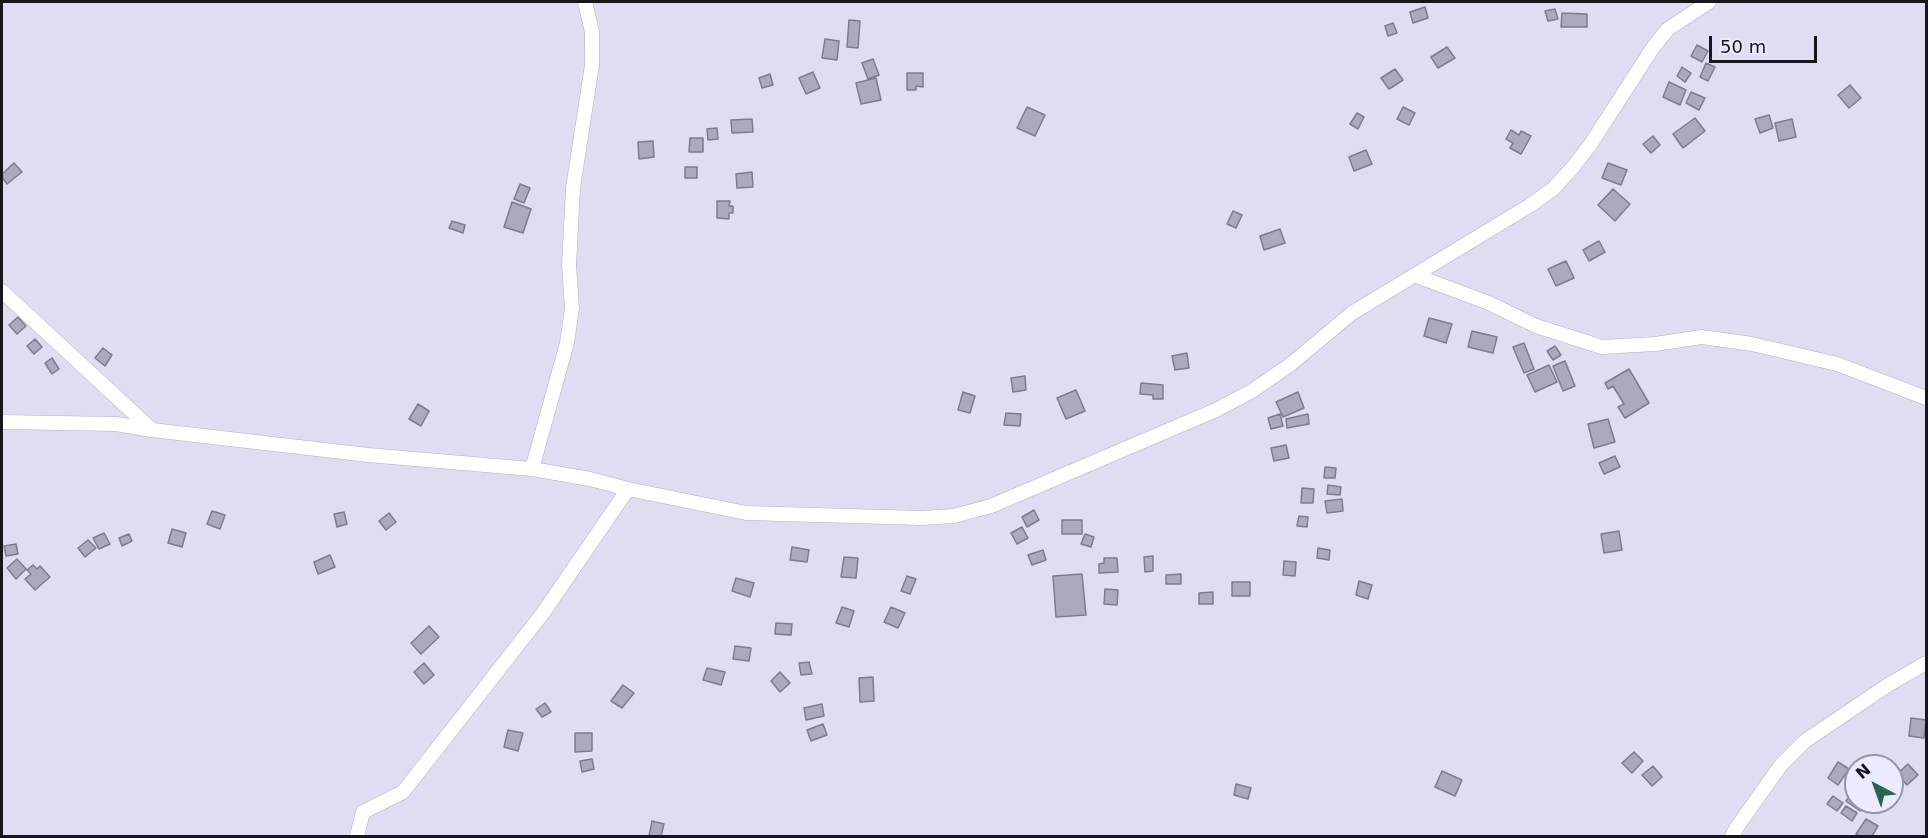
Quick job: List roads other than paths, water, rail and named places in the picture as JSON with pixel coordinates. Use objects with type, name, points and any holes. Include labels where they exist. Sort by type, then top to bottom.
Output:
[{"type":"street","points":[[532,469],[567,343],[572,308],[569,265],[573,188],[592,65],[592,32],[585,2]]},
{"type":"street","points":[[2,422],[116,424],[368,455],[532,469],[590,479],[746,513],[921,518],[954,516],[981,509],[1216,410],[1252,391],[1291,364],[1352,313],[1529,206],[1553,189],[1590,145],[1654,46],[1668,29],[1708,2]]},
{"type":"street","points":[[1414,275],[1489,303],[1536,326],[1602,347],[1655,344],[1702,337],[1752,344],[1836,364],[1926,398]]},
{"type":"street","points":[[2,291],[152,430]]},
{"type":"street","points":[[357,837],[363,812],[403,792],[543,613],[628,489]]},
{"type":"street","points":[[1732,837],[1737,826],[1781,765],[1805,741],[1888,685],[1926,663]]}]
